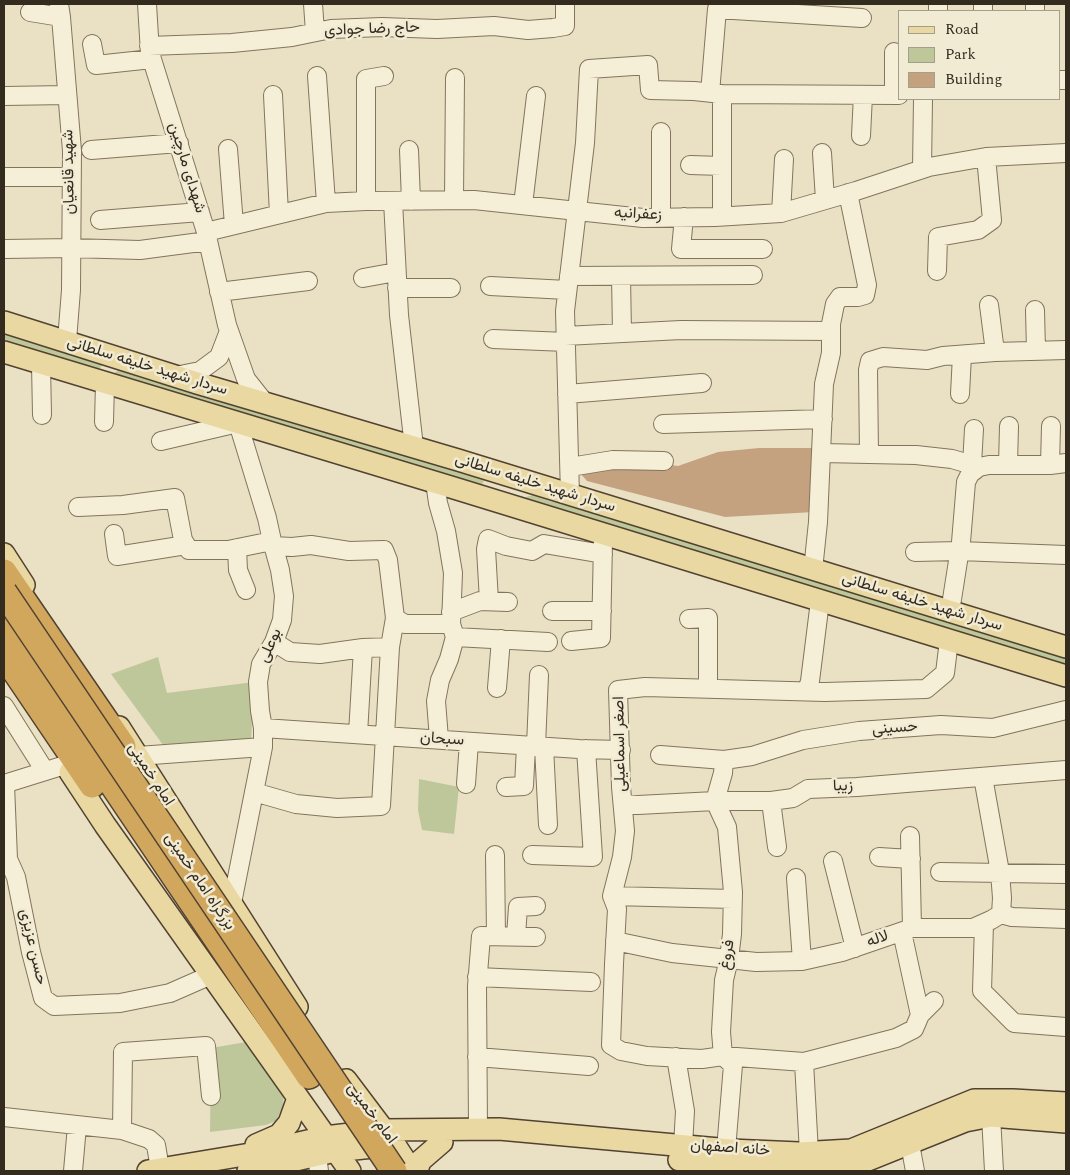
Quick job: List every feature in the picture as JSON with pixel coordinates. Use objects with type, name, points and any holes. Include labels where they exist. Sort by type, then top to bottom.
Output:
[{"type":"highway","points":[[4,572],[176,826],[308,1077]]},
{"type":"highway","name":"بزرگراه امام خمینی","points":[[4,592],[308,1077],[394,1171]]},
{"type":"highway","name":"بزرگراه امام خمینی","points":[[4,624],[373,1171]]},
{"type":"highway","points":[[4,655],[151,871],[308,1077]]},
{"type":"main road","name":"سردار شهید خلیفه سلطانی","points":[[4,322],[175,376],[482,467],[1066,647]]},
{"type":"main road","name":"سردار شهید خلیفه سلطانی","points":[[4,352],[522,509],[603,544],[820,601],[1066,676]]},
{"type":"main road","points":[[105,383],[109,368],[118,365],[140,372],[175,376]]},
{"type":"main road","points":[[468,492],[484,492],[490,487],[490,477],[482,467]]},
{"type":"main road","points":[[522,509],[517,499],[519,493],[537,484]]},
{"type":"main road","name":"امام خمینی","points":[[4,554],[138,756],[320,1045],[370,1112],[395,1135],[412,1171]]},
{"type":"main road","points":[[4,672],[55,768],[111,833],[211,975],[308,1077],[324,1153],[350,1171]]},
{"type":"main road","points":[[242,1164],[247,1149],[279,1134],[289,1123],[308,1077]]},
{"type":"main road","name":"خانه اصفهان","points":[[460,1136],[499,1129],[683,1146],[725,1157],[809,1153],[851,1150],[974,1100],[1013,1100],[1066,1104]]},
{"type":"main road","name":"خانه اصفهان","points":[[154,1170],[242,1164],[324,1153],[395,1135],[460,1136],[505,1143],[725,1157],[800,1169],[853,1166],[966,1121],[991,1116],[1066,1122]]},
{"type":"main road","points":[[417,1171],[420,1161],[460,1136]]},
{"type":"street","name":"شهدای مارچین","points":[[148,4],[151,53],[200,212],[229,331],[246,379],[265,403]]},
{"type":"street","points":[[313,4],[315,32]]},
{"type":"street","name":"حاج رضا جوادی","points":[[92,44],[96,65],[151,53],[292,38],[331,29],[382,27],[437,29],[494,26],[528,30],[565,26],[566,4]]},
{"type":"street","points":[[30,12],[60,10]]},
{"type":"street","name":"شهید قانعیان","points":[[60,10],[72,151],[71,290],[67,342]]},
{"type":"street","points":[[722,216],[722,166],[716,94],[717,10],[862,18]]},
{"type":"street","points":[[570,495],[565,310],[585,143],[589,69],[648,66],[650,90],[694,91],[716,94],[896,95],[894,52]]},
{"type":"street","points":[[317,76],[326,203]]},
{"type":"street","points":[[366,201],[366,79],[384,76]]},
{"type":"street","points":[[454,200],[455,78]]},
{"type":"street","points":[[4,96],[67,95]]},
{"type":"street","points":[[273,95],[278,214]]},
{"type":"street","points":[[861,136],[863,95]]},
{"type":"street","points":[[523,205],[536,96]]},
{"type":"street","points":[[922,169],[923,100]]},
{"type":"street","points":[[661,132],[661,217]]},
{"type":"street","points":[[91,150],[179,143]]},
{"type":"street","points":[[228,149],[234,225]]},
{"type":"street","points":[[409,150],[402,201],[397,280],[414,447]]},
{"type":"street","points":[[822,153],[825,200]]},
{"type":"street","name":"زعفرانیه","points":[[4,249],[140,250],[207,237],[234,225],[326,203],[366,201],[474,200],[643,218],[781,213],[922,169],[986,157],[1066,153]]},
{"type":"street","points":[[937,272],[938,237],[978,230],[992,220],[986,157]]},
{"type":"street","points":[[781,213],[784,159]]},
{"type":"street","points":[[690,165],[722,166]]},
{"type":"street","points":[[4,177],[72,177]]},
{"type":"street","points":[[813,570],[822,453],[824,384],[831,354],[831,331],[836,304],[840,297],[865,295],[867,285],[848,193]]},
{"type":"street","points":[[100,220],[200,212]]},
{"type":"street","points":[[684,217],[681,249],[763,249]]},
{"type":"street","points":[[621,276],[622,333]]},
{"type":"street","points":[[490,286],[568,283],[621,276],[753,276]]},
{"type":"street","points":[[363,278],[397,280],[451,288]]},
{"type":"street","points":[[219,292],[308,281]]},
{"type":"street","points":[[989,305],[995,352]]},
{"type":"street","points":[[1035,310],[1036,351]]},
{"type":"street","points":[[493,339],[566,339],[622,333],[681,330],[831,331]]},
{"type":"street","points":[[175,376],[200,371],[219,357],[229,331]]},
{"type":"street","points":[[870,454],[868,370],[870,361],[883,357],[927,360],[943,356],[995,352],[1066,350]]},
{"type":"street","points":[[960,394],[962,355]]},
{"type":"street","points":[[41,364],[42,415]]},
{"type":"street","points":[[104,422],[105,383]]},
{"type":"street","points":[[567,394],[702,383]]},
{"type":"street","points":[[664,424],[823,419]]},
{"type":"street","points":[[161,441],[238,423]]},
{"type":"street","name":"بوعلی","points":[[232,903],[263,747],[258,682],[261,664],[274,642],[282,620],[284,596],[280,570],[267,518],[238,423]]},
{"type":"street","points":[[1008,465],[1009,426]]},
{"type":"street","points":[[822,453],[916,455],[952,459],[976,466],[1058,464],[1052,426]]},
{"type":"street","points":[[950,612],[966,482],[976,466],[974,429]]},
{"type":"street","points":[[570,468],[613,460],[664,461]]},
{"type":"street","points":[[435,482],[453,573],[449,659],[440,680],[436,701],[439,739]]},
{"type":"street","points":[[78,507],[116,506],[175,498],[183,540],[189,550],[228,550],[272,544],[292,547],[311,545],[349,551],[384,550],[388,560],[396,618],[390,647],[381,806],[337,808],[304,805],[254,792]]},
{"type":"street","points":[[114,534],[117,556],[186,545]]},
{"type":"street","points":[[489,601],[486,549],[488,539],[506,546],[532,551],[544,544],[603,544],[601,638],[571,641]]},
{"type":"street","points":[[237,548],[238,570],[246,590]]},
{"type":"street","points":[[915,552],[959,551],[1066,555]]},
{"type":"street","points":[[452,624],[480,600],[508,602]]},
{"type":"street","points":[[807,691],[810,681],[820,601]]},
{"type":"street","points":[[552,612],[602,611]]},
{"type":"street","points":[[396,618],[405,624],[452,624],[501,639],[548,642]]},
{"type":"street","points":[[689,619],[708,618],[708,688]]},
{"type":"street","points":[[497,688],[501,639]]},
{"type":"street","name":"اصغر اسماعیلی","points":[[917,1022],[896,1038],[804,1062],[723,1056],[702,1059],[647,1056],[621,1051],[612,1045],[617,909],[612,896],[622,857],[625,831],[618,690],[645,687],[807,691],[926,689],[945,673],[949,640]]},
{"type":"street","points":[[274,642],[290,652],[320,654],[363,648],[390,647]]},
{"type":"street","points":[[358,734],[363,648]]},
{"type":"street","points":[[506,786],[524,786],[535,746],[539,675]]},
{"type":"street","points":[[4,706],[55,768],[4,784]]},
{"type":"street","name":"حسینی","points":[[660,755],[724,760],[752,756],[803,740],[859,731],[941,725],[993,728],[1066,710]]},
{"type":"street","name":"سبحان","points":[[263,728],[621,750]]},
{"type":"street","points":[[466,784],[469,742]]},
{"type":"street","points":[[535,746],[548,825]]},
{"type":"street","points":[[138,756],[263,747]]},
{"type":"street","points":[[532,855],[593,857],[586,749]]},
{"type":"street","points":[[715,801],[724,760]]},
{"type":"street","name":"زیبا","points":[[623,804],[771,801],[793,798],[808,789],[857,787],[1066,770]]},
{"type":"street","points":[[983,777],[1000,872],[1001,914],[1012,917],[1066,919]]},
{"type":"street","name":"حسن عزیزی","points":[[4,784],[8,859],[16,877],[31,952],[43,998],[54,1006],[120,1003],[170,993],[211,975]]},
{"type":"street","name":"فروغ","points":[[715,801],[727,827],[733,899],[732,934],[724,980],[721,1032],[723,1056],[733,1065],[725,1157]]},
{"type":"street","points":[[771,801],[777,847]]},
{"type":"street","points":[[910,836],[907,930],[917,1022]]},
{"type":"street","points":[[495,855],[496,936]]},
{"type":"street","points":[[879,858],[910,859]]},
{"type":"street","points":[[833,861],[855,948]]},
{"type":"street","points":[[940,872],[1066,874]]},
{"type":"street","points":[[796,878],[802,961]]},
{"type":"street","points":[[612,896],[733,899]]},
{"type":"street","points":[[516,936],[518,907],[536,906]]},
{"type":"street","name":"لاله","points":[[615,941],[672,952],[756,962],[802,961],[842,952],[907,930],[973,928],[1001,914]]},
{"type":"street","points":[[984,924],[982,991],[1014,1023],[1066,1027]]},
{"type":"street","points":[[460,1136],[477,1058],[477,977],[481,936],[536,937]]},
{"type":"street","points":[[477,977],[591,982]]},
{"type":"street","points":[[917,1022],[934,1001]]},
{"type":"street","points":[[122,1130],[123,1052],[206,1046],[211,1096]]},
{"type":"street","points":[[676,1057],[685,1111],[683,1146]]},
{"type":"street","points":[[477,1058],[589,1066]]},
{"type":"street","points":[[804,1062],[809,1153]]},
{"type":"street","points":[[991,1116],[994,1171]]},
{"type":"street","points":[[4,1117],[122,1130],[149,1139],[156,1145],[154,1170]]},
{"type":"street","points":[[73,1171],[77,1126]]},
{"type":"street","points":[[910,1144],[915,1171]]},
{"type":"green space","points":[[4,329],[106,361],[99,369],[98,377],[4,347]]},
{"type":"green space","points":[[119,370],[141,378],[480,473],[484,481],[480,487],[113,380],[114,373]]},
{"type":"green space","points":[[533,495],[549,501],[592,511],[1066,654],[1066,672],[524,501],[526,497]]},
{"type":"green space","points":[[158,657],[167,693],[254,682],[251,742],[166,749],[111,674]]},
{"type":"green space","points":[[419,779],[459,787],[454,834],[422,830],[418,810]]},
{"type":"green space","points":[[252,1041],[284,1089],[283,1106],[276,1121],[266,1125],[210,1132],[211,1048]]},
{"type":"building","points":[[759,448],[815,448],[814,512],[725,517],[587,481],[580,473],[643,461],[678,466],[718,452]]}]
